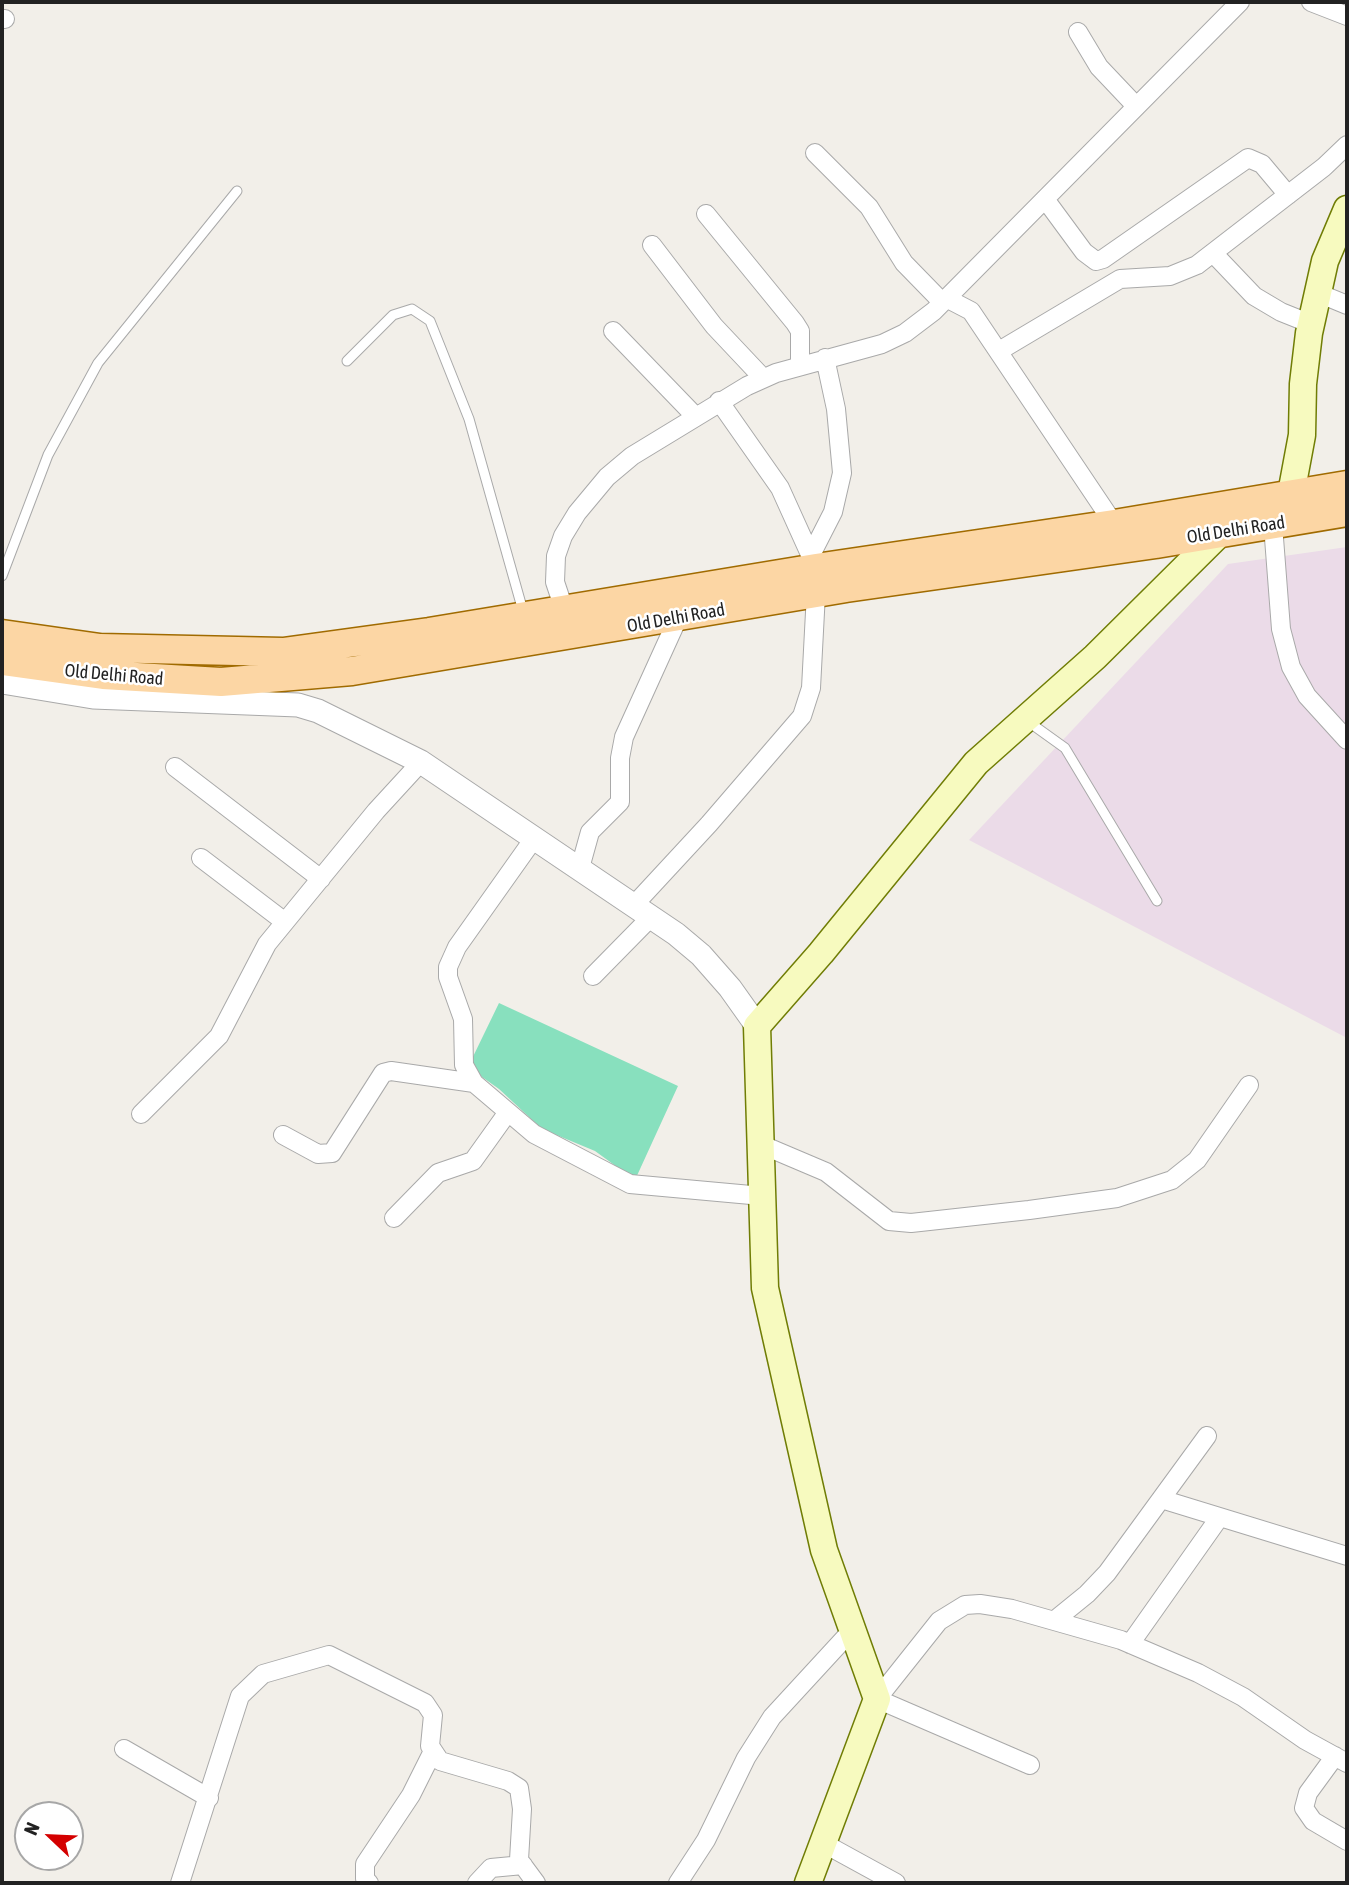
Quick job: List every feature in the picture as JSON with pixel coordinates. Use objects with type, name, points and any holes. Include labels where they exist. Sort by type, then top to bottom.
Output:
[{"type":"main road","points":[[1273,525],[1291,494],[1302,435],[1303,384],[1311,324],[1325,261],[1347,209]]},
{"type":"main road","name":"Old Delhi Road","points":[[2,660],[103,675],[221,682],[352,671],[678,618],[814,572],[1222,518],[1291,494],[1347,485]]},
{"type":"main road","name":"Old Delhi Road","points":[[2,634],[100,648],[283,652],[1114,524],[1222,518],[1273,525],[1347,512]]},
{"type":"main road","points":[[808,1883],[877,1699],[824,1550],[765,1288],[757,1026],[821,953],[976,763],[1094,657],[1222,518]]},
{"type":"street","points":[[564,610],[555,582],[556,556],[563,536],[577,513],[607,477],[632,456],[719,401],[763,378],[825,358],[882,344],[905,333],[944,300],[1240,2]]},
{"type":"street","points":[[1311,2],[1347,16]]},
{"type":"street","points":[[1078,32],[1099,67],[1136,105]]},
{"type":"street","points":[[999,351],[1120,279],[1170,276],[1187,271],[1347,145]]},
{"type":"street","points":[[816,153],[869,207],[904,262],[944,300],[971,311],[1114,524]]},
{"type":"street","points":[[1045,199],[1084,252],[1096,261],[1103,259],[1248,158],[1262,164],[1288,194]]},
{"type":"street","points":[[706,214],[800,331],[800,366]]},
{"type":"street","points":[[652,245],[714,326],[763,378]]},
{"type":"street","points":[[1213,253],[1254,296],[1281,312],[1311,324]]},
{"type":"street","points":[[1318,293],[1347,305]]},
{"type":"street","points":[[613,331],[696,417]]},
{"type":"street","points":[[593,976],[718,814],[802,716],[811,688],[814,572],[842,474],[836,409],[825,358]]},
{"type":"street","points":[[719,401],[780,488],[814,572]]},
{"type":"street","points":[[1273,525],[1281,629],[1291,667],[1307,696],[1347,740]]},
{"type":"street","points":[[580,868],[590,832],[620,802],[620,758],[625,737],[678,618]]},
{"type":"street","points":[[2,682],[93,697],[298,705],[318,711],[422,762],[643,911],[701,955],[730,988],[757,1026]]},
{"type":"street","points":[[141,1114],[219,1036],[258,957],[376,811],[422,762]]},
{"type":"street","points":[[175,767],[321,879]]},
{"type":"street","points":[[535,836],[457,947],[448,967],[448,977],[463,1019],[464,1065],[474,1083],[552,1145],[630,1184],[762,1196]]},
{"type":"street","points":[[201,858],[285,922]]},
{"type":"street","points":[[283,1135],[318,1154],[332,1153],[383,1073],[391,1071],[474,1083]]},
{"type":"street","points":[[760,1144],[826,1172],[889,1221],[911,1223],[1029,1210],[1117,1198],[1172,1180],[1197,1160],[1250,1085]]},
{"type":"street","points":[[394,1217],[438,1173],[473,1161],[508,1112]]},
{"type":"street","points":[[1055,1620],[1096,1585],[1207,1436]]},
{"type":"street","points":[[1161,1499],[1347,1556]]},
{"type":"street","points":[[1130,1644],[1219,1518]]},
{"type":"street","points":[[1030,1765],[877,1699],[939,1621],[965,1605],[980,1604],[1012,1609],[1130,1644],[1232,1691],[1341,1760],[1308,1793],[1304,1808],[1313,1821],[1347,1841]]},
{"type":"street","points":[[677,1883],[706,1840],[746,1758],[772,1717],[853,1629]]},
{"type":"street","points":[[180,1883],[209,1798],[235,1706],[247,1687],[263,1674],[320,1656],[336,1657],[425,1703],[433,1715],[432,1753],[411,1795],[365,1864],[365,1879],[369,1883]]},
{"type":"street","points":[[124,1749],[209,1798]]},
{"type":"street","points":[[432,1753],[454,1767],[508,1781],[519,1788],[522,1809],[518,1847],[523,1865],[536,1883]]},
{"type":"street","points":[[822,1843],[897,1883]]},
{"type":"street","points":[[477,1883],[491,1868],[523,1865]]},
{"type":"lane","points":[[2,576],[48,455],[99,363],[237,191]]},
{"type":"lane","points":[[346,361],[393,315],[412,309],[430,321],[469,419],[524,616]]},
{"type":"lane","points":[[1025,719],[1065,748],[1157,901]]},
{"type":"shaded area","points":[[1347,547],[1347,1038],[969,840],[1228,564]]},
{"type":"green space","points":[[499,1003],[678,1086],[635,1180],[595,1151],[542,1129],[499,1089],[468,1067]]}]
